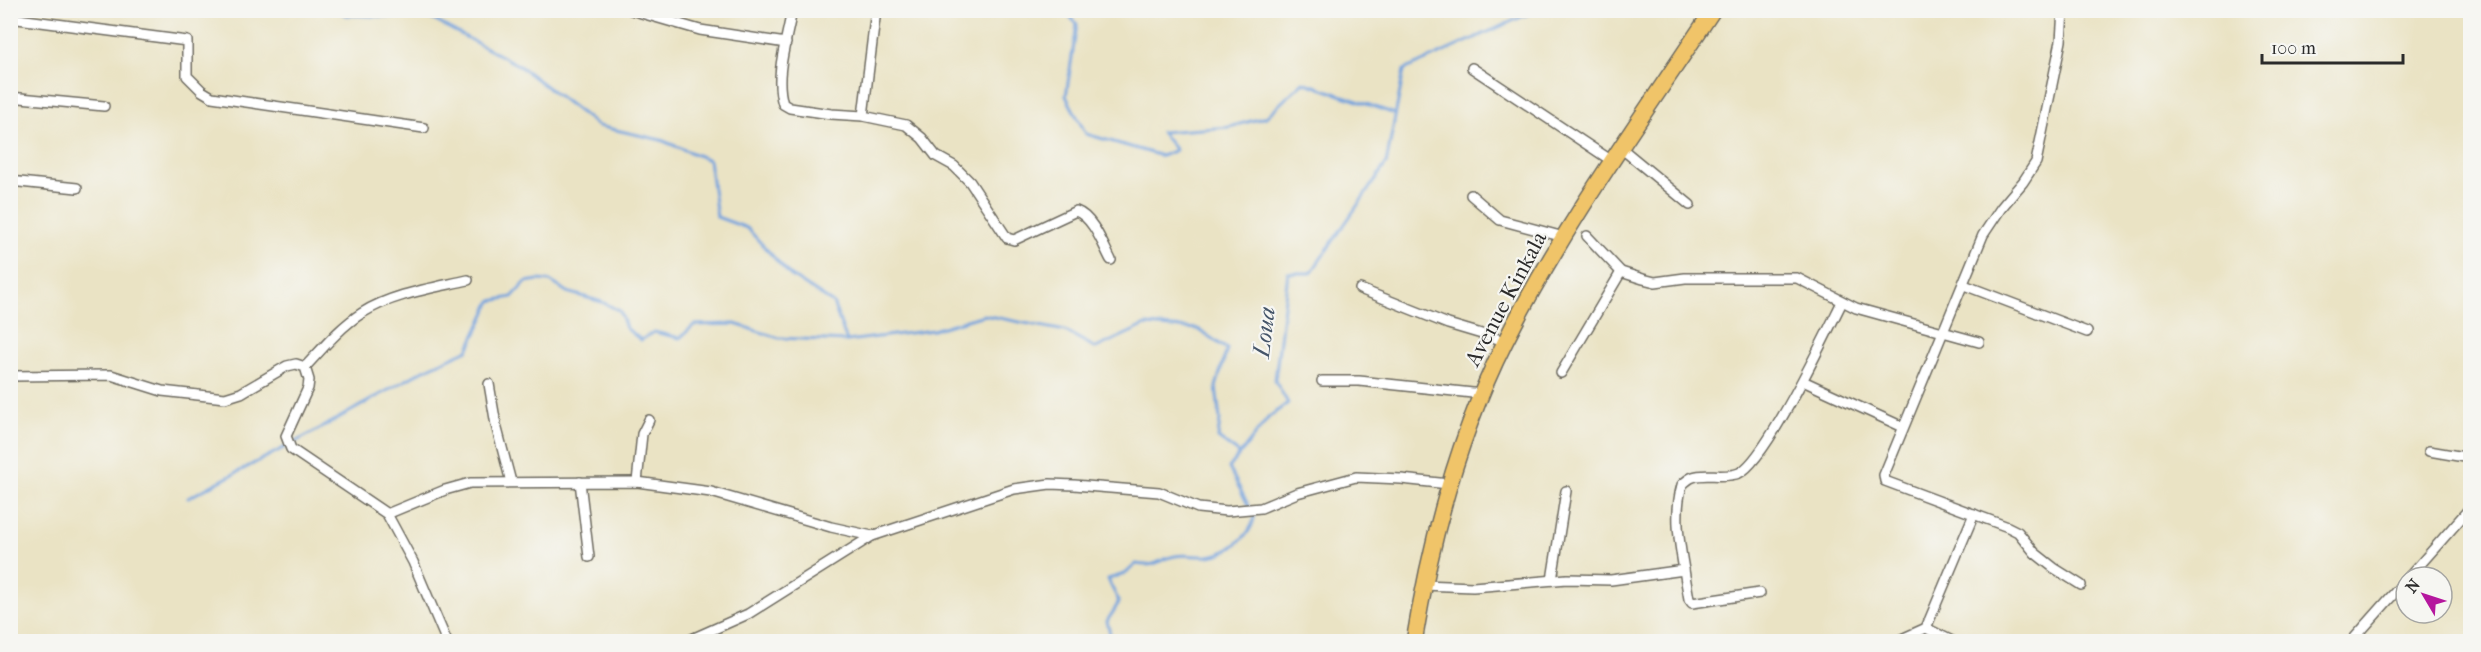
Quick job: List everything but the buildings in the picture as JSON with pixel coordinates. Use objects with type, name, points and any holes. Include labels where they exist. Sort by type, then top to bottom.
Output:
[{"type":"main road","name":"Avenue Kinkala","points":[[1414,642],[1423,585],[1449,484],[1482,394],[1505,341],[1564,237],[1713,10]]},
{"type":"street","points":[[792,10],[781,73],[780,96],[783,104],[790,108],[863,116],[906,125],[915,131],[936,156],[954,166],[970,182],[1007,237],[1014,240],[1076,211],[1080,212],[1098,236],[1111,260]]},
{"type":"street","points":[[863,116],[876,10]]},
{"type":"street","points":[[2063,10],[2061,41],[2036,162],[1983,235],[1903,427],[1886,470],[1885,481],[2018,532],[2035,553],[2081,585]]},
{"type":"street","points":[[637,11],[700,30],[786,43]]},
{"type":"street","points":[[10,18],[187,41],[187,76],[202,91],[212,97],[424,128]]},
{"type":"street","points":[[1472,68],[1617,155],[1689,205]]},
{"type":"street","points":[[10,97],[104,106]]},
{"type":"street","points":[[10,181],[77,188]]},
{"type":"street","points":[[1471,195],[1500,219],[1564,237]]},
{"type":"street","points":[[1587,236],[1621,272],[1655,282],[1685,278],[1797,278],[1842,303],[1884,318],[1943,331],[1979,342]]},
{"type":"street","points":[[1560,373],[1621,272]]},
{"type":"street","points":[[305,367],[350,322],[373,307],[419,291],[468,280]]},
{"type":"street","points":[[1964,285],[2087,332]]},
{"type":"street","points":[[1360,289],[1448,324],[1505,341]]},
{"type":"street","points":[[1760,593],[1692,603],[1689,599],[1679,544],[1677,504],[1682,485],[1695,476],[1720,477],[1740,472],[1753,462],[1803,381],[1842,303]]},
{"type":"street","points":[[10,376],[111,375],[162,391],[225,398],[241,393],[287,366],[296,364],[305,367]]},
{"type":"street","points":[[305,367],[309,380],[308,388],[286,436],[291,449],[387,514],[413,562],[447,642]]},
{"type":"street","points":[[1322,381],[1359,381],[1482,394]]},
{"type":"street","points":[[1803,381],[1903,427]]},
{"type":"street","points":[[489,384],[496,425],[511,482]]},
{"type":"street","points":[[637,482],[642,434],[649,420]]},
{"type":"street","points":[[2429,451],[2470,458]]},
{"type":"street","points":[[686,642],[748,614],[872,536],[1014,489],[1050,484],[1159,492],[1198,508],[1227,511],[1261,508],[1297,493],[1356,477],[1449,484]]},
{"type":"street","points":[[580,482],[589,557]]},
{"type":"street","points":[[387,514],[445,490],[470,483],[637,482],[711,492],[831,527],[872,536]]},
{"type":"street","points":[[1552,580],[1566,491]]},
{"type":"street","points":[[2420,565],[2470,508]]},
{"type":"street","points":[[1895,642],[1926,628],[1974,514]]},
{"type":"street","points":[[1423,585],[1473,587],[1552,580],[1611,580],[1684,570]]},
{"type":"street","points":[[2351,642],[2394,594]]},
{"type":"street","points":[[1926,628],[1953,642]]},
{"type":"waterway","points":[[335,10],[347,15],[430,18],[518,65],[598,126],[661,140],[709,160],[717,217],[747,228],[790,275],[833,303],[847,341],[933,330],[984,315],[1065,331],[1096,348],[1146,325],[1198,329],[1227,349],[1216,387],[1220,419],[1218,438],[1240,454]]},
{"type":"waterway","points":[[1063,10],[1077,24],[1066,96],[1086,134],[1162,156],[1176,150],[1161,132],[1229,127],[1266,117],[1303,82],[1395,114]]},
{"type":"waterway","name":"Loua","points":[[1112,642],[1107,621],[1118,600],[1108,579],[1125,574],[1136,564],[1154,564],[1179,555],[1204,556],[1223,552],[1238,543],[1253,523],[1254,516],[1229,468],[1269,417],[1288,403],[1275,381],[1288,273],[1311,273],[1386,164],[1404,70],[1537,10]]},
{"type":"waterway","points":[[188,498],[314,432],[424,370],[468,350],[491,301],[512,297],[526,282],[550,281],[567,292],[602,302],[620,311],[626,328],[641,340],[654,332],[680,338],[694,325],[735,324],[779,338],[847,341]]}]
